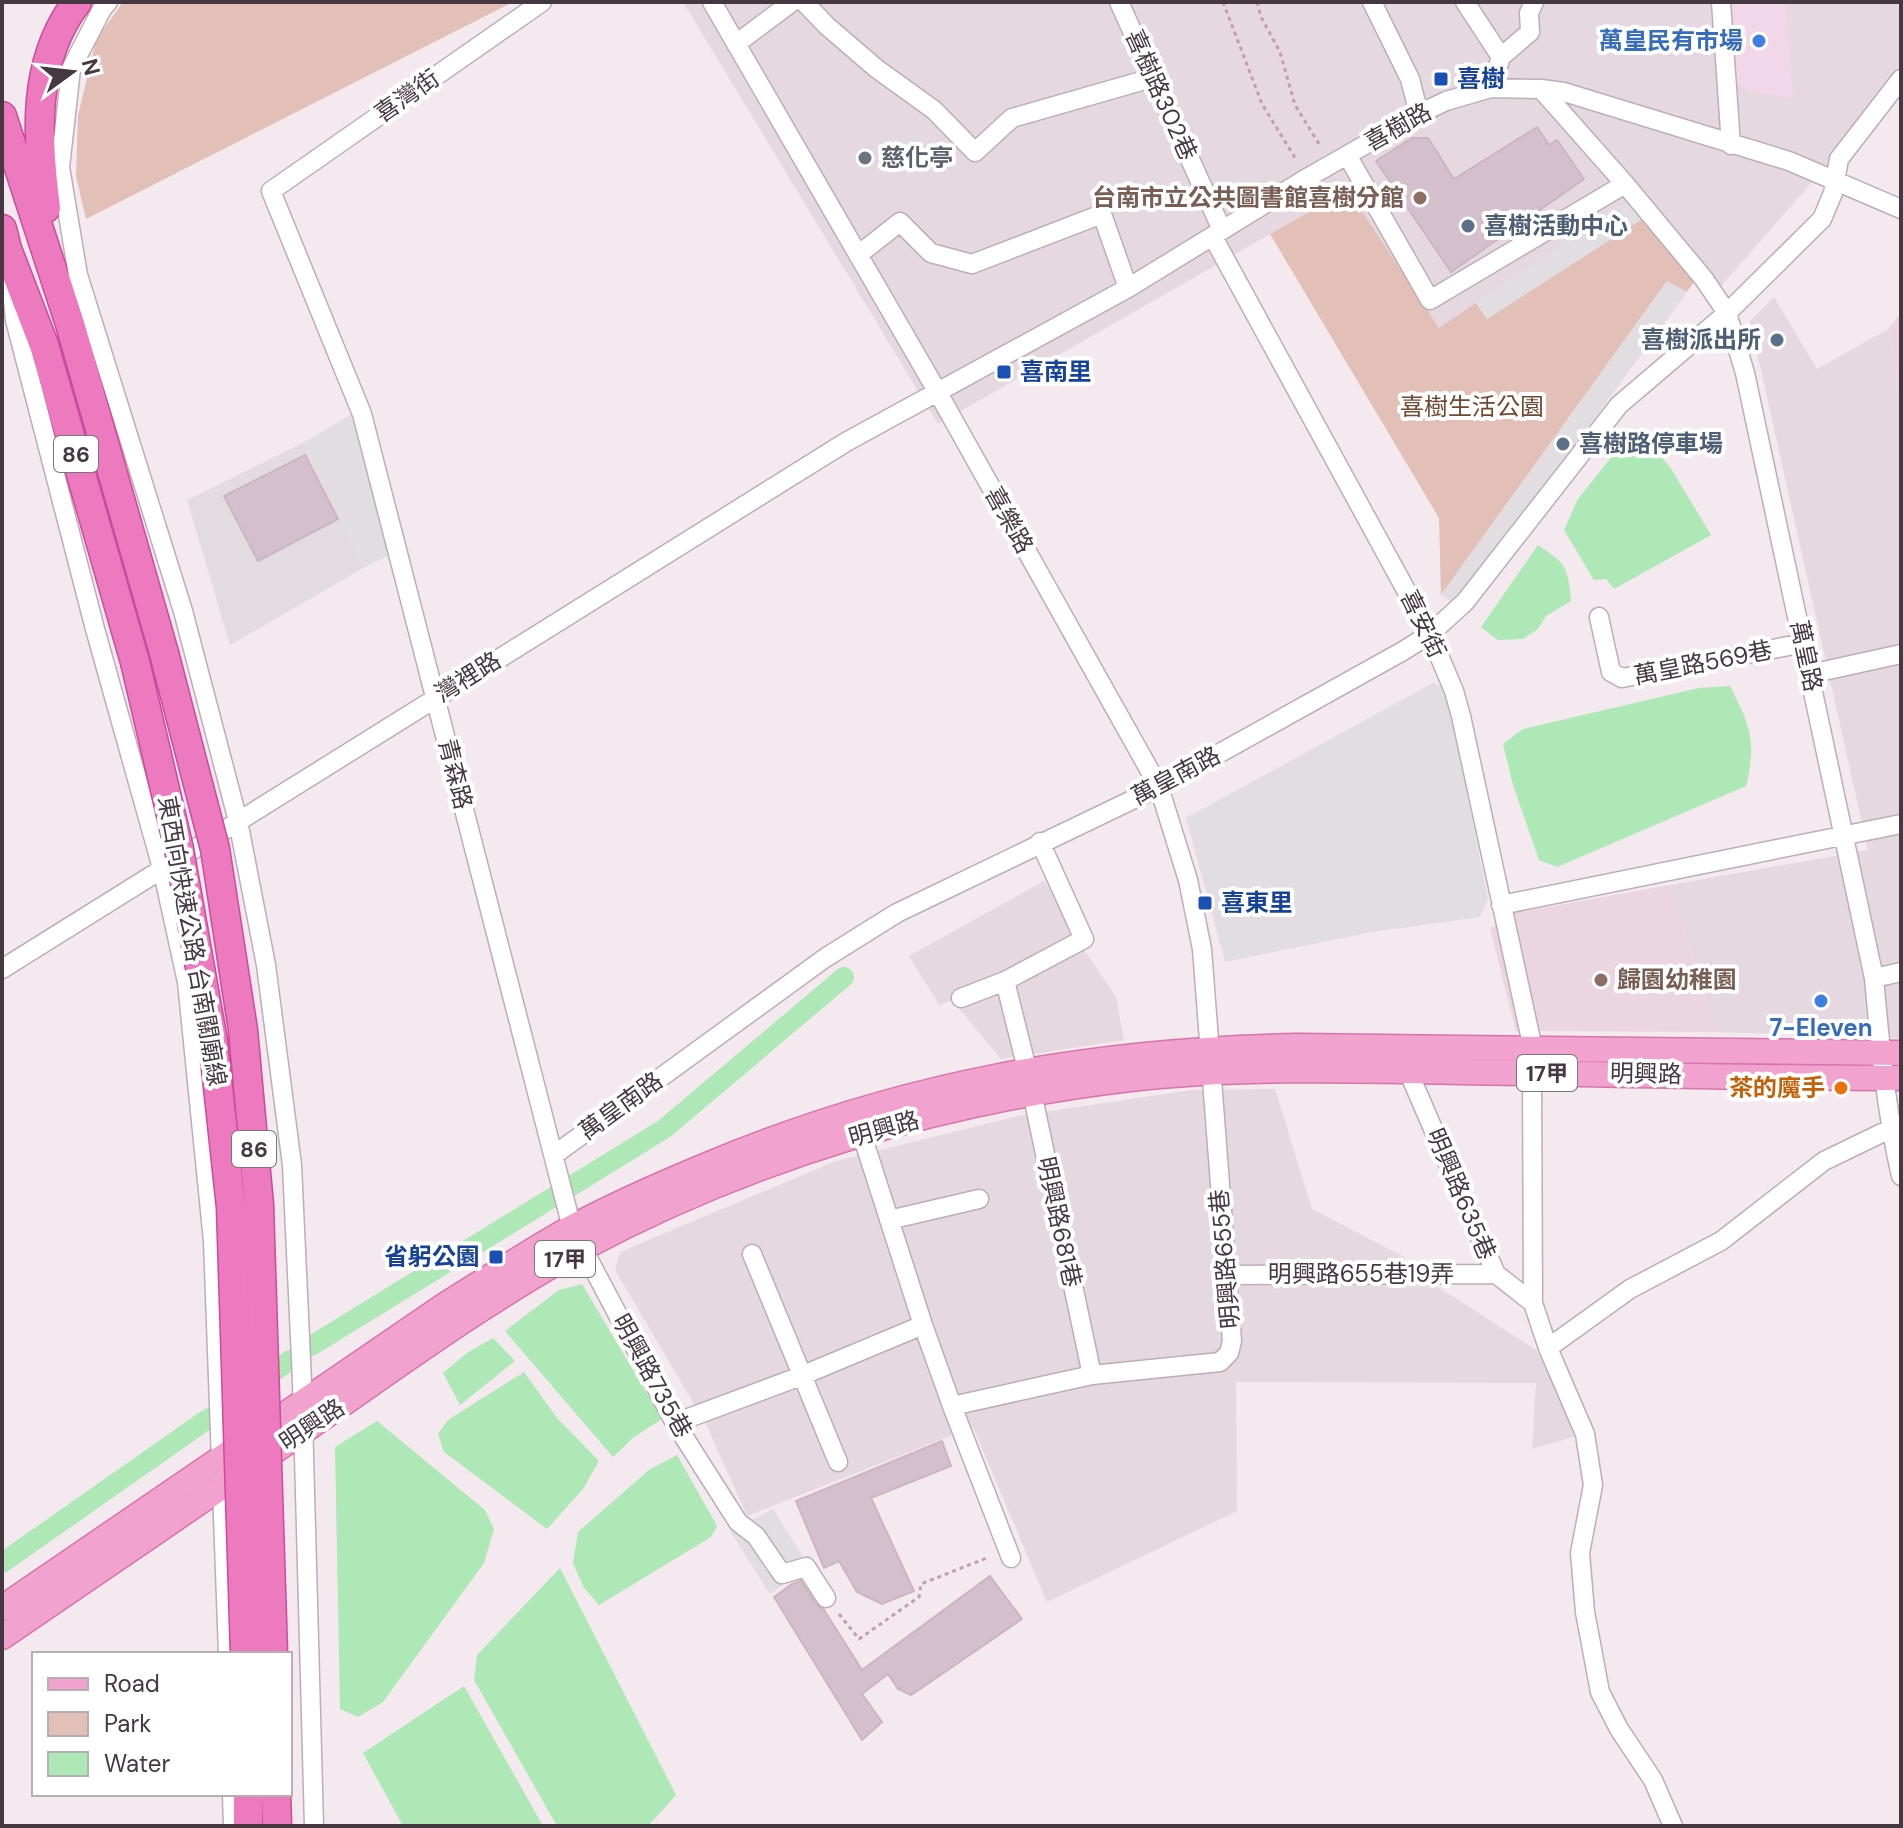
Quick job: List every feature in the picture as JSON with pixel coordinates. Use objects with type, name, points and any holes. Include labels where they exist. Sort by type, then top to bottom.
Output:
[{"type":"highway","points":[[54,276],[39,159],[38,123],[43,82],[52,49],[77,2]]},
{"type":"highway","points":[[2,116],[54,276]]},
{"type":"highway","name":"東西向快速公路 台南關廟線","points":[[4,240],[44,345],[135,662],[179,849],[213,1041],[231,1207],[245,1652]]},
{"type":"highway","name":"東西向快速公路 台南關廟線","points":[[54,276],[164,653],[215,849],[243,1030],[259,1205],[273,1652]]},
{"type":"highway","points":[[248,1796],[248,1826]]},
{"type":"highway","points":[[276,1796],[277,1826]]},
{"type":"main road","name":"明興路","points":[[2,1637],[464,1322],[575,1234],[677,1203],[773,1164],[862,1135],[950,1110],[1129,1079],[1210,1060],[1533,1061],[1891,1053]]},
{"type":"main road","name":"明興路","points":[[2,1608],[445,1305],[668,1181],[762,1142],[857,1110],[1027,1069],[1121,1056],[1408,1071],[1533,1061],[1892,1078]]},
{"type":"street","points":[[108,2],[71,69],[60,167],[78,275],[183,611],[238,821],[266,965],[292,1165],[304,1431],[314,1826]]},
{"type":"street","name":"喜灣街","points":[[271,191],[542,2]]},
{"type":"street","name":"喜樂路","points":[[712,2],[937,391],[1159,787],[1197,918],[1206,985],[1210,1060]]},
{"type":"street","points":[[736,44],[792,2]]},
{"type":"street","points":[[804,2],[877,69],[934,110],[975,152],[1012,118],[1152,78]]},
{"type":"street","name":"喜樹路302巷","points":[[1119,2],[1218,234]]},
{"type":"street","points":[[1372,2],[1410,79],[1419,114]]},
{"type":"street","points":[[1465,2],[1501,57]]},
{"type":"street","points":[[1721,2],[1731,145]]},
{"type":"street","points":[[1491,88],[1501,57],[1530,32],[1529,6]]},
{"type":"street","points":[[1727,313],[1822,219],[1833,193],[1839,159],[1901,79]]},
{"type":"street","name":"喜樹路","points":[[937,391],[1128,288],[1307,178],[1419,114],[1446,101],[1491,88],[1541,89],[1584,97],[1789,161],[1901,209]]},
{"type":"street","name":"萬皇路","points":[[1541,89],[1704,279],[1727,313],[1745,373],[1891,1053],[1890,1129],[1901,1176]]},
{"type":"street","points":[[1339,160],[1430,300],[1625,184]]},
{"type":"street","name":"青森路","points":[[271,191],[362,414],[575,1234]]},
{"type":"street","points":[[858,255],[900,222],[931,253],[972,264],[1102,214],[1128,288]]},
{"type":"street","name":"喜安街","points":[[1218,234],[1430,634],[1454,691],[1533,1061],[1533,1303],[1548,1348],[1585,1434],[1593,1485],[1580,1553],[1585,1612],[1600,1692],[1619,1729],[1653,1780],[1673,1826]]},
{"type":"street","points":[[4,240],[15,320],[95,629],[162,868],[187,982],[213,1241],[228,1652]]},
{"type":"street","name":"萬皇南路","points":[[554,1156],[825,958],[897,913],[1159,787],[1430,634],[1465,602],[1619,405],[1727,313]]},
{"type":"street","name":"灣裡路","points":[[2,969],[846,442],[937,391]]},
{"type":"street","name":"萬皇路569巷","points":[[1599,617],[1611,672],[1622,678],[1804,643]]},
{"type":"street","points":[[1810,674],[1901,654]]},
{"type":"street","points":[[1501,905],[1844,838],[1901,824]]},
{"type":"street","points":[[961,998],[1005,981],[1084,939],[1040,842]]},
{"type":"street","points":[[1874,978],[1901,972]]},
{"type":"street","name":"明興路681巷","points":[[1005,981],[1027,1069],[1092,1375]]},
{"type":"street","name":"明興路655巷","points":[[1092,1375],[1220,1362],[1229,1353],[1232,1341],[1210,1060]]},
{"type":"street","name":"明興路635巷","points":[[1408,1071],[1496,1274],[1533,1303]]},
{"type":"street","points":[[1548,1348],[1630,1289],[1721,1241],[1824,1161],[1890,1129]]},
{"type":"street","points":[[862,1135],[923,1325],[1009,1554]]},
{"type":"street","points":[[889,1220],[979,1199]]},
{"type":"street","name":"明興路735巷","points":[[575,1234],[675,1423],[738,1522],[756,1536],[782,1574],[806,1567],[826,1598]]},
{"type":"street","points":[[752,1254],[838,1462]]},
{"type":"street","name":"明興路655巷19弄","points":[[1227,1275],[1496,1274]]},
{"type":"street","points":[[675,1423],[801,1376],[923,1325]]},
{"type":"street","points":[[952,1406],[1092,1375]]},
{"type":"street","points":[[232,1796],[233,1826]]},
{"type":"path","points":[[1223,2],[1262,104],[1307,178]]},
{"type":"path","points":[[1257,2],[1261,17],[1280,52],[1295,105],[1339,160]]},
{"type":"path","points":[[826,1598],[859,1639],[919,1597],[921,1584],[1009,1554]]},
{"type":"shaded area","points":[[683,2],[1901,2],[1901,76],[1708,301],[1696,279],[1439,328],[1347,190],[938,424]]},
{"type":"shaded area","name":"萬皇民有市場","points":[[1726,2],[1786,2],[1793,98],[1748,91],[1732,80]]},
{"type":"shaded area","points":[[1620,206],[1636,206],[1647,216],[1487,319],[1476,303]]},
{"type":"shaded area","name":"喜樹路停車場","points":[[1667,281],[1687,292],[1457,606],[1441,595]]},
{"type":"shaded area","points":[[1774,297],[1817,369],[1888,329],[1901,398],[1901,1038],[1715,1032],[1670,885],[1868,850],[1750,321]]},
{"type":"shaded area","points":[[1901,313],[1901,398],[1888,329]]},
{"type":"shaded area","points":[[352,414],[389,555],[365,567],[303,443]]},
{"type":"shaded area","points":[[303,443],[365,567],[230,645],[187,500]]},
{"type":"shaded area","points":[[1433,683],[1446,688],[1488,899],[1480,917],[1372,932],[1225,962],[1186,818]]},
{"type":"shaded area","points":[[1044,881],[1076,927],[1084,950],[1116,997],[1124,1040],[1001,1059],[952,1000],[939,1005],[909,956]]},
{"type":"shaded area","name":"歸園幼稚園","points":[[1670,885],[1715,1032],[1516,1031],[1490,929],[1514,913]]},
{"type":"shaded area","points":[[1275,1089],[1312,1209],[1404,1257],[1413,1285],[1435,1285],[1536,1350],[1580,1435],[1532,1449],[1536,1383],[1236,1382],[1237,1511],[1047,1602],[973,1427],[747,1516],[707,1426],[615,1270],[620,1252],[836,1161],[1018,1116],[1191,1090]]},
{"type":"shaded area","points":[[773,1509],[803,1557],[810,1555],[830,1589],[802,1571],[770,1594],[730,1531]]},
{"type":"green space","points":[[123,2],[513,2],[86,219],[76,176],[78,116],[96,40]]},
{"type":"green space","name":"喜樹生活公園","points":[[1348,190],[1439,328],[1476,303],[1487,319],[1647,216],[1696,279],[1687,292],[1667,281],[1441,595],[1439,518],[1270,234]]},
{"type":"water","points":[[1635,427],[1670,467],[1711,535],[1614,589],[1606,579],[1594,580],[1564,530],[1578,499]]},
{"type":"water","points":[[1538,545],[1564,567],[1571,601],[1546,616],[1538,629],[1523,639],[1498,640],[1481,627]]},
{"type":"water","points":[[1730,686],[1750,734],[1751,757],[1746,786],[1557,867],[1539,860],[1513,785],[1503,744],[1523,729],[1699,688]]},
{"type":"water","points":[[582,1284],[662,1419],[634,1437],[613,1457],[505,1331],[559,1290]]},
{"type":"water","points":[[493,1338],[515,1361],[460,1405],[443,1373],[467,1353]]},
{"type":"water","points":[[524,1372],[557,1418],[599,1461],[583,1489],[547,1529],[444,1452],[438,1434],[448,1420]]},
{"type":"water","points":[[377,1421],[485,1510],[494,1529],[484,1563],[383,1702],[358,1717],[340,1709],[335,1447]]},
{"type":"water","points":[[677,1455],[717,1526],[711,1537],[599,1605],[584,1588],[573,1563],[578,1532],[649,1470]]},
{"type":"water","points":[[560,1568],[676,1795],[648,1826],[557,1826],[474,1680],[477,1655]]},
{"type":"water","points":[[464,1686],[543,1826],[403,1826],[363,1753]]},
{"type":"building","name":"喜樹活動中心","points":[[1537,127],[1549,145],[1557,140],[1584,179],[1451,272],[1376,161],[1412,138],[1428,138],[1454,179]]},
{"type":"building","points":[[305,455],[338,519],[258,561],[224,496]]},
{"type":"building","points":[[942,1441],[951,1466],[871,1498],[914,1591],[882,1604],[857,1592],[839,1561],[824,1568],[796,1501]]},
{"type":"building","points":[[990,1576],[1022,1619],[911,1695],[898,1689],[888,1674],[862,1694],[882,1722],[862,1740],[774,1597],[801,1581],[816,1604],[824,1610],[862,1670]]},
{"type":"waterway","points":[[311,1346],[664,1129],[844,977]]},
{"type":"waterway","points":[[256,1385],[290,1360]]},
{"type":"waterway","points":[[2,1563],[209,1418]]},
{"type":"place","name":"萬皇民有市場","points":[[1759,41]]},
{"type":"place","name":"喜樹","points":[[1441,79]]},
{"type":"place","name":"慈化亭","points":[[865,158]]},
{"type":"place","name":"台南市立公共圖書館喜樹分館","points":[[1420,198]]},
{"type":"place","name":"喜樹活動中心","points":[[1468,226]]},
{"type":"place","name":"喜樹派出所","points":[[1777,340]]},
{"type":"place","name":"喜南里","points":[[1004,372]]},
{"type":"place","name":"喜樹路停車場","points":[[1563,444]]},
{"type":"place","name":"喜東里","points":[[1205,903]]},
{"type":"place","name":"歸園幼稚園","points":[[1601,980]]},
{"type":"place","name":"7-Eleven","points":[[1821,1001]]},
{"type":"place","name":"茶的魔手","points":[[1841,1088]]},
{"type":"place","name":"省躬公園","points":[[496,1257]]}]
